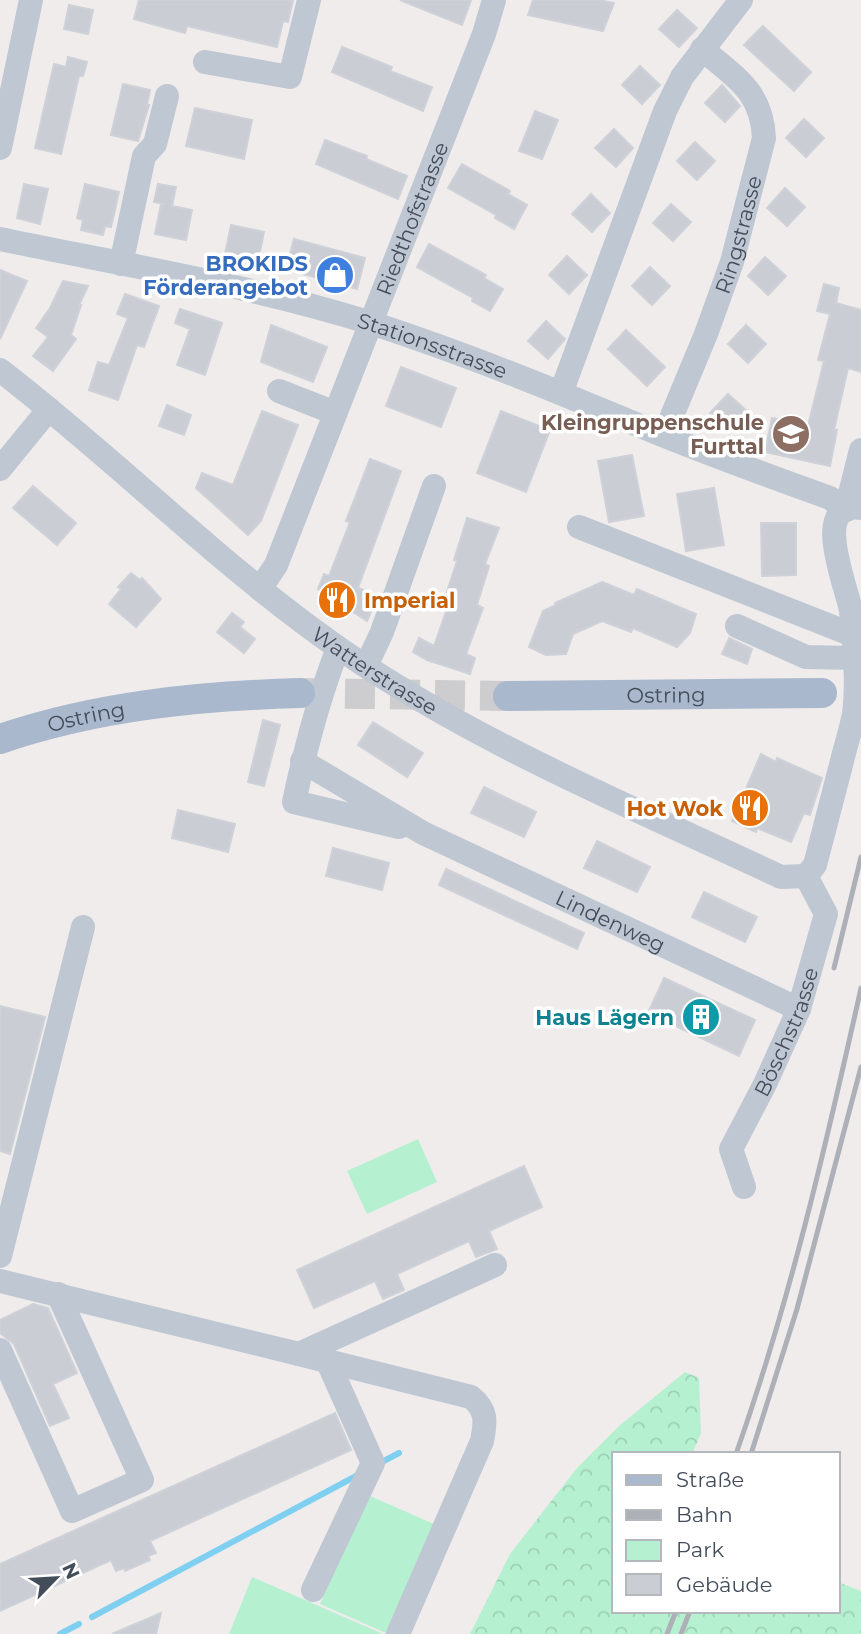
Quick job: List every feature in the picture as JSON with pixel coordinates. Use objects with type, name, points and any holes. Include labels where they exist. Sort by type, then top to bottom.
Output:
[{"type":"main road","name":"Ostring","points":[[0,739],[73,719],[162,701],[300,693]]},
{"type":"main road","name":"Ostring","points":[[508,696],[822,693]]},
{"type":"street","points":[[0,148],[31,0]]},
{"type":"street","points":[[205,62],[290,77],[309,0]]},
{"type":"street","name":"Riedthofstrasse","points":[[260,589],[276,565],[479,47],[494,0]]},
{"type":"street","points":[[561,393],[666,111],[682,77],[741,0]]},
{"type":"street","name":"Ringstrasse","points":[[664,435],[706,334],[732,262],[764,138],[763,119],[758,104],[748,89],[702,49]]},
{"type":"street","points":[[121,264],[144,156],[155,144],[167,96]]},
{"type":"street","name":"Stationsstrasse","points":[[0,239],[272,296],[372,323],[443,347],[854,508]]},
{"type":"street","name":"Watterstrasse","points":[[0,370],[50,409],[260,589],[366,666],[430,706],[568,778],[782,877],[806,876]]},
{"type":"street","points":[[279,391],[335,413]]},
{"type":"street","points":[[0,469],[50,409]]},
{"type":"street","points":[[806,876],[815,865],[853,714],[854,647],[851,609],[834,541],[834,525],[839,515],[854,508],[861,450]]},
{"type":"street","points":[[366,666],[382,632],[434,486]]},
{"type":"street","points":[[579,527],[854,647]]},
{"type":"street","points":[[851,609],[861,584]]},
{"type":"street","points":[[737,625],[806,657],[854,647]]},
{"type":"street","points":[[302,761],[328,672],[338,648]]},
{"type":"street","name":"Lindenweg","points":[[423,833],[294,802],[302,761],[423,833],[799,1009]]},
{"type":"street","name":"Böschstrasse","points":[[744,1186],[731,1149],[765,1084],[799,1009],[826,914],[806,876]]},
{"type":"street","points":[[0,1256],[83,927]]},
{"type":"street","points":[[299,1354],[495,1265]]},
{"type":"street","points":[[0,1281],[471,1397],[482,1406],[485,1424],[482,1441],[398,1634]]},
{"type":"street","points":[[0,1350],[72,1511],[142,1480],[58,1294]]},
{"type":"street","points":[[313,1590],[373,1463],[327,1360]]},
{"type":"green space","points":[[418,1139],[437,1182],[367,1214],[347,1171]]},
{"type":"green space","points":[[685,1372],[699,1378],[701,1433],[693,1452],[612,1452],[612,1613],[840,1613],[840,1583],[861,1591],[861,1634],[470,1634],[510,1554],[577,1468],[619,1426]]},
{"type":"green space","points":[[368,1495],[436,1525],[388,1634],[320,1604]]},
{"type":"green space","points":[[252,1577],[383,1634],[229,1634]]},
{"type":"building","points":[[139,0],[293,0],[288,22],[283,21],[277,47],[187,26],[185,33],[134,19]]},
{"type":"building","points":[[400,0],[471,0],[462,25]]},
{"type":"building","points":[[533,0],[598,0],[614,3],[603,31],[528,15]]},
{"type":"building","points":[[69,5],[93,10],[88,34],[64,29]]},
{"type":"building","points":[[677,10],[697,28],[679,47],[659,29]]},
{"type":"building","points":[[763,26],[811,72],[794,91],[744,45]]},
{"type":"building","points":[[342,47],[392,67],[390,71],[432,87],[423,111],[332,72]]},
{"type":"building","points":[[68,57],[87,62],[83,76],[79,76],[61,154],[35,148],[54,64],[66,67]]},
{"type":"building","points":[[640,66],[660,85],[642,104],[622,85]]},
{"type":"building","points":[[123,84],[150,90],[149,105],[138,141],[111,135]]},
{"type":"building","points":[[722,85],[740,106],[725,122],[705,103]]},
{"type":"building","points":[[195,108],[252,120],[244,159],[186,146]]},
{"type":"building","points":[[535,111],[558,120],[542,159],[519,151]]},
{"type":"building","points":[[804,119],[824,138],[806,157],[786,138]]},
{"type":"building","points":[[614,129],[633,148],[616,167],[595,148]]},
{"type":"building","points":[[325,140],[367,156],[366,159],[407,176],[398,199],[316,164]]},
{"type":"building","points":[[695,142],[715,161],[697,180],[677,161]]},
{"type":"building","points":[[462,164],[510,191],[508,194],[527,205],[514,229],[495,218],[496,215],[448,188]]},
{"type":"building","points":[[24,184],[48,189],[40,224],[17,218]]},
{"type":"building","points":[[85,184],[119,192],[111,227],[105,226],[103,235],[81,230],[83,220],[77,218]]},
{"type":"building","points":[[158,184],[176,187],[172,206],[192,210],[186,240],[155,234],[161,204],[165,204],[154,202]]},
{"type":"building","points":[[785,188],[805,207],[787,226],[767,208]]},
{"type":"building","points":[[591,194],[610,213],[592,232],[572,214]]},
{"type":"building","points":[[671,204],[691,222],[673,241],[653,223]]},
{"type":"building","points":[[231,225],[264,232],[258,262],[225,254]]},
{"type":"building","points":[[294,239],[365,258],[357,289],[286,269]]},
{"type":"building","points":[[429,244],[486,275],[484,278],[503,289],[490,311],[472,301],[473,298],[417,267]]},
{"type":"building","points":[[567,256],[587,275],[569,294],[549,275]]},
{"type":"building","points":[[765,257],[786,276],[768,295],[748,276]]},
{"type":"building","points":[[650,267],[670,286],[652,305],[632,286]]},
{"type":"building","points":[[0,270],[27,281],[0,339]]},
{"type":"building","points":[[63,281],[88,286],[79,305],[71,335],[76,339],[53,371],[33,356],[48,337],[36,328],[50,308]]},
{"type":"building","points":[[824,284],[839,288],[836,303],[861,310],[861,372],[848,368],[834,430],[837,430],[830,466],[765,452],[772,418],[808,426],[824,361],[818,360],[830,314],[817,311]]},
{"type":"building","points":[[125,294],[159,306],[144,347],[137,345],[118,400],[89,390],[98,362],[109,365],[128,318],[117,314]]},
{"type":"building","points":[[180,309],[222,323],[205,375],[177,365],[190,329],[175,323]]},
{"type":"building","points":[[546,321],[565,339],[548,359],[528,341]]},
{"type":"building","points":[[271,325],[327,347],[313,382],[261,362]]},
{"type":"building","points":[[746,325],[766,344],[748,363],[728,344]]},
{"type":"building","points":[[626,330],[665,367],[647,386],[608,349]]},
{"type":"building","points":[[401,367],[456,388],[441,427],[386,406]]},
{"type":"building","points":[[728,394],[748,412],[730,431],[710,413]]},
{"type":"building","points":[[167,405],[191,415],[184,435],[159,426]]},
{"type":"building","points":[[262,411],[298,425],[261,521],[248,535],[196,488],[202,473],[233,485]]},
{"type":"building","points":[[501,411],[550,430],[526,492],[477,473]]},
{"type":"building","points":[[632,455],[644,516],[609,522],[598,461]]},
{"type":"building","points":[[370,459],[401,471],[358,588],[378,595],[367,621],[318,589],[324,574],[329,576],[350,522],[346,521]]},
{"type":"building","points":[[33,486],[76,523],[57,545],[13,508]]},
{"type":"building","points":[[714,488],[724,545],[686,551],[677,494]]},
{"type":"building","points":[[467,518],[499,528],[485,564],[489,566],[477,605],[483,608],[466,654],[475,658],[470,674],[427,660],[413,652],[419,638],[434,646],[449,603],[444,601]]},
{"type":"building","points":[[761,523],[796,523],[796,575],[762,576]]},
{"type":"building","points":[[131,573],[140,580],[142,578],[161,599],[136,627],[109,604],[121,589],[118,587]]},
{"type":"building","points":[[602,582],[634,595],[637,589],[696,614],[690,633],[677,647],[633,628],[631,632],[602,621],[573,634],[566,654],[546,655],[529,647],[543,611]]},
{"type":"building","points":[[232,613],[244,622],[240,627],[255,639],[244,653],[217,632]]},
{"type":"building","points":[[729,638],[752,649],[747,664],[722,654]]},
{"type":"building","points":[[263,720],[280,725],[264,786],[248,782]]},
{"type":"building","points":[[373,722],[423,753],[407,777],[358,745]]},
{"type":"building","points":[[761,754],[776,762],[777,758],[822,778],[810,815],[804,813],[791,842],[757,828],[756,832],[732,821]]},
{"type":"building","points":[[484,787],[536,812],[524,837],[471,813]]},
{"type":"building","points":[[178,810],[235,824],[228,852],[172,838]]},
{"type":"building","points":[[597,841],[650,867],[637,892],[584,868]]},
{"type":"building","points":[[333,848],[389,863],[382,890],[326,876]]},
{"type":"building","points":[[446,869],[584,933],[577,949],[439,885]]},
{"type":"building","points":[[704,892],[757,917],[745,942],[692,917]]},
{"type":"building","name":"Haus Lägern","points":[[664,978],[755,1020],[739,1056],[648,1013]]},
{"type":"building","points":[[0,1006],[45,1017],[10,1154],[0,1151]]},
{"type":"building","points":[[524,1166],[542,1207],[489,1231],[497,1249],[476,1257],[469,1241],[397,1274],[404,1290],[383,1299],[375,1281],[314,1308],[297,1270]]},
{"type":"building","points":[[33,1304],[48,1308],[77,1373],[53,1384],[69,1418],[50,1426],[14,1344],[0,1333],[0,1320]]},
{"type":"building","points":[[335,1413],[351,1450],[150,1541],[156,1553],[148,1556],[150,1560],[125,1571],[124,1568],[116,1571],[111,1560],[0,1611],[0,1564]]},
{"type":"building","points":[[161,1613],[156,1634],[112,1634]]},
{"type":"waterway","points":[[380,1463],[399,1453]]},
{"type":"waterway","points":[[92,1617],[358,1475]]},
{"type":"waterway","points":[[60,1634],[79,1624]]},
{"type":"tunnel","points":[[300,693],[508,696]]},
{"type":"railway","points":[[834,968],[861,857]]},
{"type":"railway","points":[[737,1452],[790,1281],[861,988]]},
{"type":"railway","points":[[752,1452],[797,1309],[861,1067]]},
{"type":"railway","points":[[667,1634],[675,1613]]},
{"type":"railway","points":[[681,1634],[689,1613]]},
{"type":"place","name":"BROKIDS Förderangebot","points":[[335,275]]},
{"type":"place","name":"Kleingruppenschule Furttal","points":[[791,434]]},
{"type":"place","name":"Imperial","points":[[337,600]]},
{"type":"place","name":"Hot Wok","points":[[750,808]]},
{"type":"place","name":"Haus Lägern","points":[[701,1017]]}]
